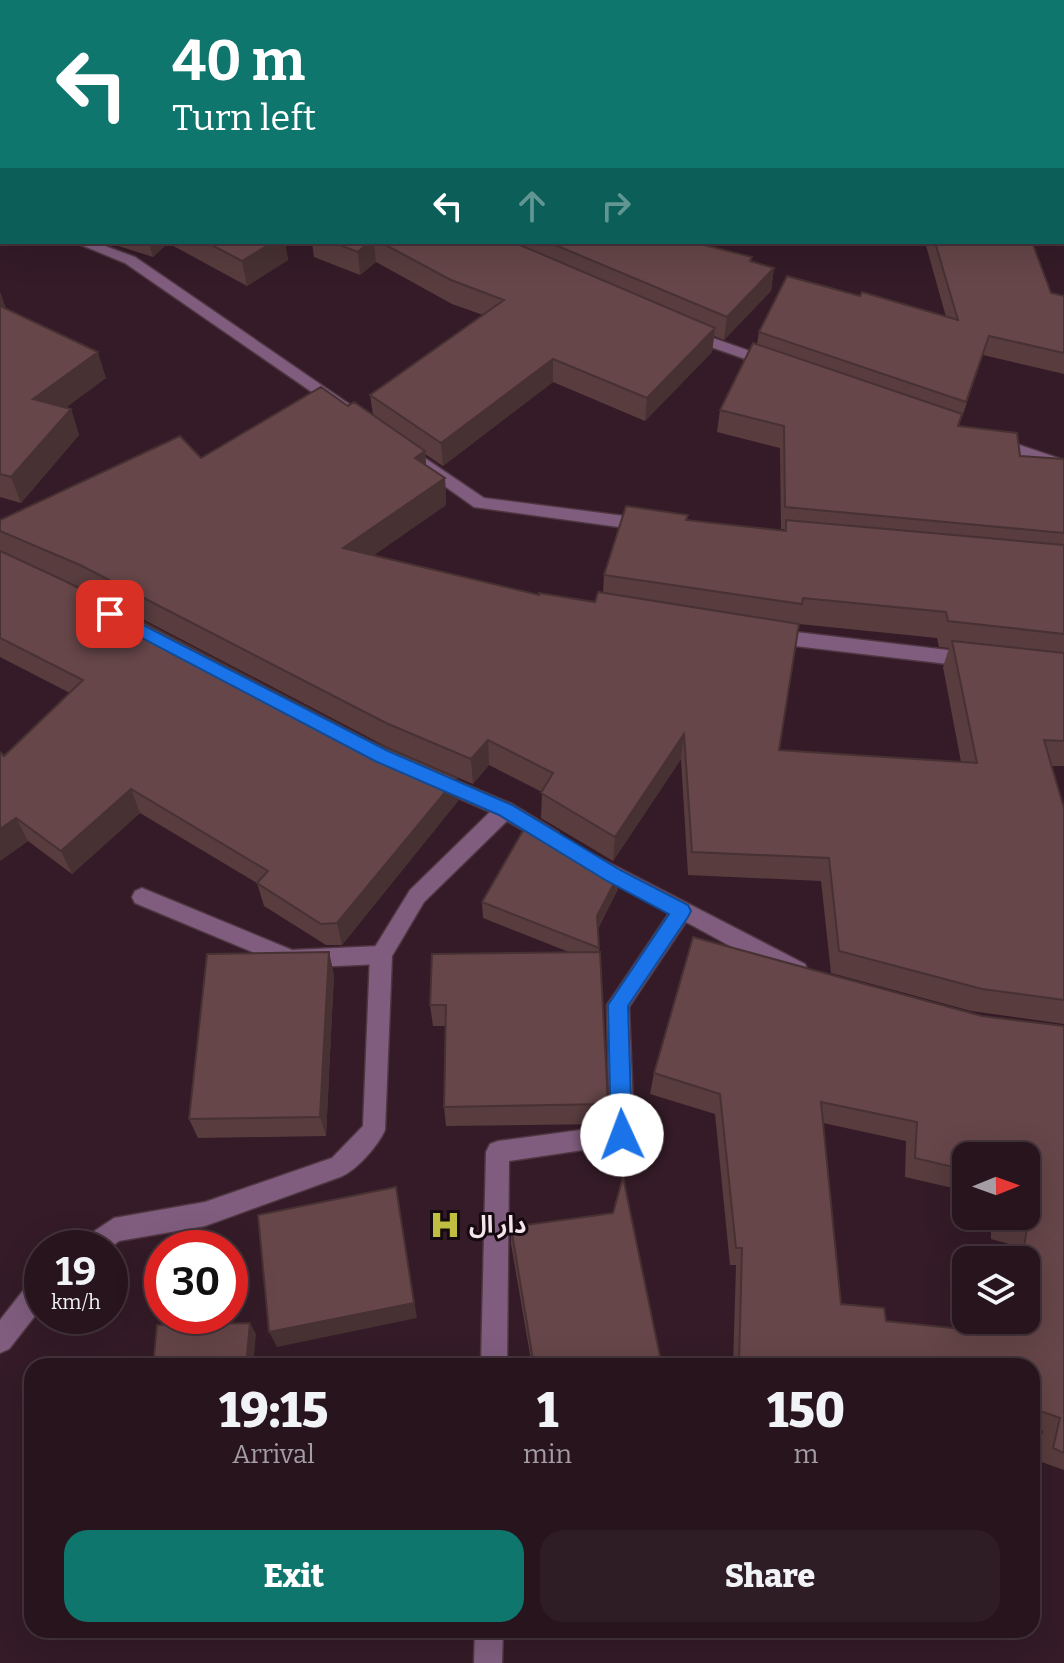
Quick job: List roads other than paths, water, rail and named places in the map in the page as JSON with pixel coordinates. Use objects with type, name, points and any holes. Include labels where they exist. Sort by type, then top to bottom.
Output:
[{"type":"street","points":[[86,244],[130,260],[358,416]]},
{"type":"street","points":[[669,326],[786,368]]},
{"type":"street","points":[[977,435],[1064,466]]},
{"type":"street","points":[[395,442],[480,503],[669,527]]},
{"type":"street","points":[[752,633],[986,662]]},
{"type":"street","points":[[409,768],[505,810],[614,875],[818,982]]},
{"type":"street","points":[[114,1230],[205,1214],[340,1166],[374,1130],[381,955],[417,896],[505,810]]},
{"type":"street","points":[[142,897],[291,959],[381,955]]},
{"type":"street","points":[[494,1358],[498,1152],[622,1135],[618,1005],[682,911]]},
{"type":"street","points":[[0,1340],[24,1310]]},
{"type":"street","points":[[488,1663],[489,1638]]},
{"type":"place","name":"دار ال","points":[[445,1225]]}]
